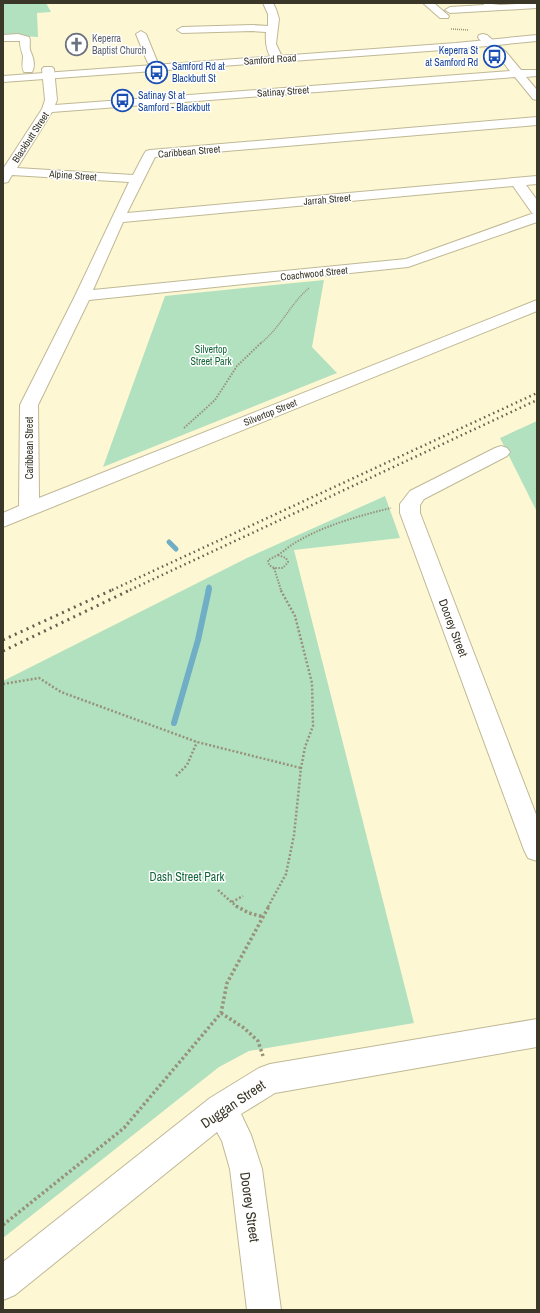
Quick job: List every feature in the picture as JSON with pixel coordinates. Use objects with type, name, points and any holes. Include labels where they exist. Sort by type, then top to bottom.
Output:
[{"type":"street","points":[[268,3],[273,10],[275,19],[271,46],[276,56]]},
{"type":"street","points":[[428,3],[447,13],[477,9],[489,5],[500,8],[537,5]]},
{"type":"street","points":[[182,30],[252,28],[273,30]]},
{"type":"street","name":"Samford Road","points":[[486,40],[537,32]]},
{"type":"street","points":[[141,34],[152,61]]},
{"type":"street","points":[[3,38],[18,37],[25,40],[25,50],[28,54],[28,70]]},
{"type":"street","name":"Samford Road","points":[[3,72],[28,70],[48,72],[486,40],[537,38]]},
{"type":"street","points":[[486,40],[502,54],[537,97]]},
{"type":"street","name":"Samford Road","points":[[3,79],[48,72],[152,61],[276,56]]},
{"type":"street","name":"Blackbutt Street","points":[[6,175],[48,109],[51,100],[48,72]]},
{"type":"street","name":"Satinay Street","points":[[48,109],[537,73]]},
{"type":"street","name":"Caribbean Street","points":[[29,509],[29,406],[150,154],[537,121]]},
{"type":"street","name":"Alpine Street","points":[[6,175],[137,179]]},
{"type":"street","name":"Jarrah Street","points":[[118,218],[537,180]]},
{"type":"street","points":[[518,182],[537,210]]},
{"type":"street","name":"Coachwood Street","points":[[83,296],[408,263],[537,217]]},
{"type":"street","name":"Silvertop Street","points":[[3,520],[537,306]]},
{"type":"street","points":[[410,504],[417,494],[501,452]]},
{"type":"street","name":"Doorey Street","points":[[410,504],[410,513],[537,850]]},
{"type":"street","name":"Duggan Street","points":[[3,1283],[221,1109],[270,1079],[537,1033]]},
{"type":"street","name":"Doorey Street","points":[[221,1109],[236,1135],[246,1169],[264,1310]]},
{"type":"path","points":[[451,29],[473,31]]},
{"type":"path","points":[[184,429],[215,400],[237,366],[252,350],[273,333],[301,295],[320,280],[324,272]]},
{"type":"path","points":[[278,555],[286,558],[288,562],[283,568],[274,568],[269,565],[268,560],[307,537],[353,518],[410,504]]},
{"type":"path","points":[[3,1225],[124,1128],[222,1013],[227,983],[286,874],[294,835],[301,768],[305,747],[313,726],[312,683],[295,616],[279,586],[274,568]]},
{"type":"path","points":[[3,684],[39,678],[61,692],[197,742],[301,768]]},
{"type":"path","points":[[176,776],[184,772],[190,763],[197,742]]},
{"type":"path","points":[[218,890],[250,915],[264,917]]},
{"type":"path","points":[[232,902],[243,896]]},
{"type":"path","points":[[222,1013],[244,1028],[258,1041],[265,1062]]},
{"type":"green space","points":[[3,3],[46,3],[51,12],[37,13],[38,37],[3,35]]},
{"type":"green space","name":"Silvertop Street Park","points":[[324,280],[312,347],[337,373],[103,467],[165,296]]},
{"type":"green space","points":[[537,421],[537,512],[500,438]]},
{"type":"green space","name":"Dash Street Park","points":[[385,496],[400,538],[294,550],[414,1023],[249,1051],[219,1067],[3,1238],[3,681],[247,558]]},
{"type":"waterway","points":[[169,542],[176,549]]},
{"type":"waterway","points":[[174,723],[198,640],[209,589]]},
{"type":"railway","points":[[112,590],[537,393]]},
{"type":"railway","points":[[130,590],[537,400]]},
{"type":"railway","points":[[3,640],[114,589]]},
{"type":"railway","points":[[3,651],[132,589]]},
{"type":"place","name":"Keperra Baptist Church","points":[[76,44]]},
{"type":"place","name":"Keperra St at Samford Rd","points":[[494,56]]},
{"type":"place","name":"Samford Rd at Blackbutt St","points":[[156,72]]},
{"type":"place","name":"Satinay St at Samford - Blackbutt","points":[[122,101]]}]
